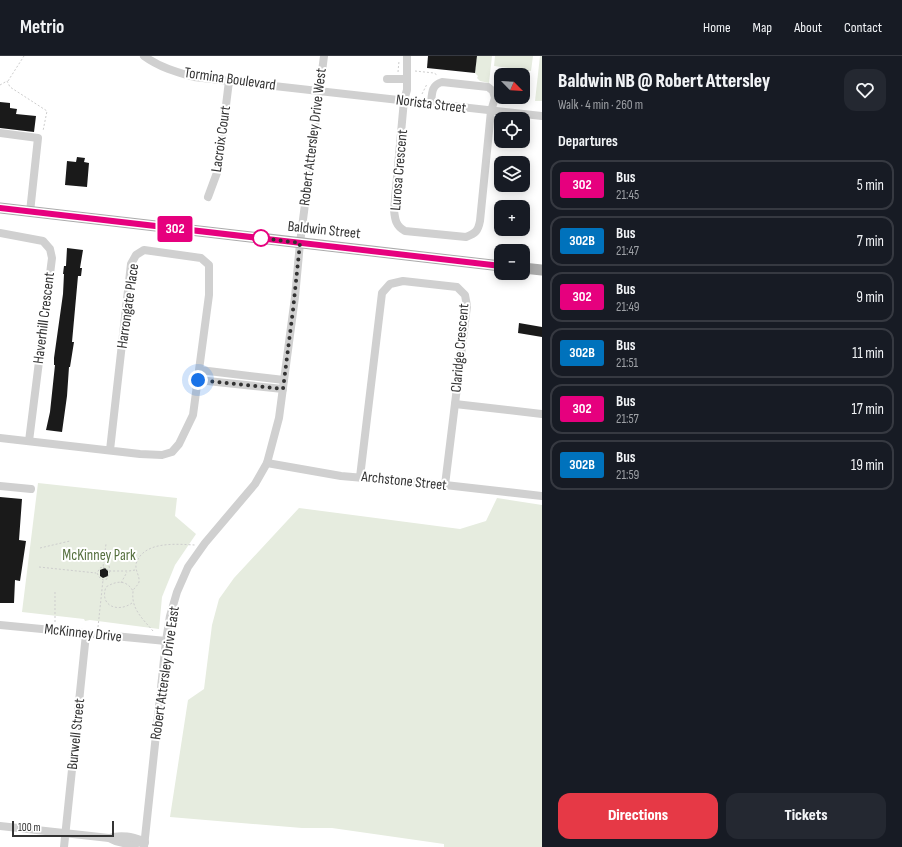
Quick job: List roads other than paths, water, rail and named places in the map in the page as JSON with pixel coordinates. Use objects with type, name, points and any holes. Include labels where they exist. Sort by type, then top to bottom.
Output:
[{"type":"main road","name":"Baldwin Street","points":[[0,208],[494,265]]},
{"type":"main road","points":[[530,269],[542,270]]},
{"type":"street","name":"Tormina Boulevard","points":[[144,56],[151,62],[188,75],[229,81],[320,90]]},
{"type":"street","name":"Robert Attersley Drive West","points":[[300,243],[324,56]]},
{"type":"street","points":[[404,100],[406,90],[407,56]]},
{"type":"street","points":[[387,79],[406,79]]},
{"type":"street","name":"Lacroix Court","points":[[208,197],[218,170],[229,81]]},
{"type":"street","points":[[430,104],[433,88],[442,82],[488,87],[493,91],[495,98],[491,111]]},
{"type":"street","name":"Norista Street","points":[[320,90],[542,116]]},
{"type":"street","name":"Lurosa Crescent","points":[[404,100],[394,210],[395,222],[399,228],[405,231],[418,233],[466,237],[475,234],[480,221],[491,111]]},
{"type":"street","points":[[0,133],[38,138],[30,212]]},
{"type":"street","name":"Haverhill Crescent","points":[[0,233],[43,241],[50,249],[52,258],[30,442]]},
{"type":"street","name":"Robert Attersley Drive East","points":[[144,844],[170,616],[177,592],[188,567],[204,545],[255,484],[266,463],[279,418],[294,304],[300,243]]},
{"type":"street","name":"Harrongate Place","points":[[0,438],[110,450],[162,454],[172,452],[179,444],[193,415],[200,370],[209,295],[209,265],[201,258],[144,250],[136,255],[131,264],[110,450]]},
{"type":"street","name":"Claridge Crescent","points":[[360,477],[382,293],[390,284],[403,281],[457,287],[465,295],[467,306],[445,485]]},
{"type":"street","points":[[200,370],[284,380]]},
{"type":"street","points":[[198,380],[283,389]]},
{"type":"street","points":[[455,404],[542,414]]},
{"type":"street","name":"Archstone Street","points":[[266,463],[341,476],[445,485],[542,496]]},
{"type":"street","points":[[0,486],[31,489]]},
{"type":"street","name":"McKinney Drive","points":[[0,625],[166,641]]},
{"type":"street","name":"Burwell Street","points":[[64,847],[86,634]]},
{"type":"street","points":[[0,826],[110,838],[118,835],[132,837],[144,844]]},
{"type":"park label","name":"McKinney Park","points":[[99,555]]}]
